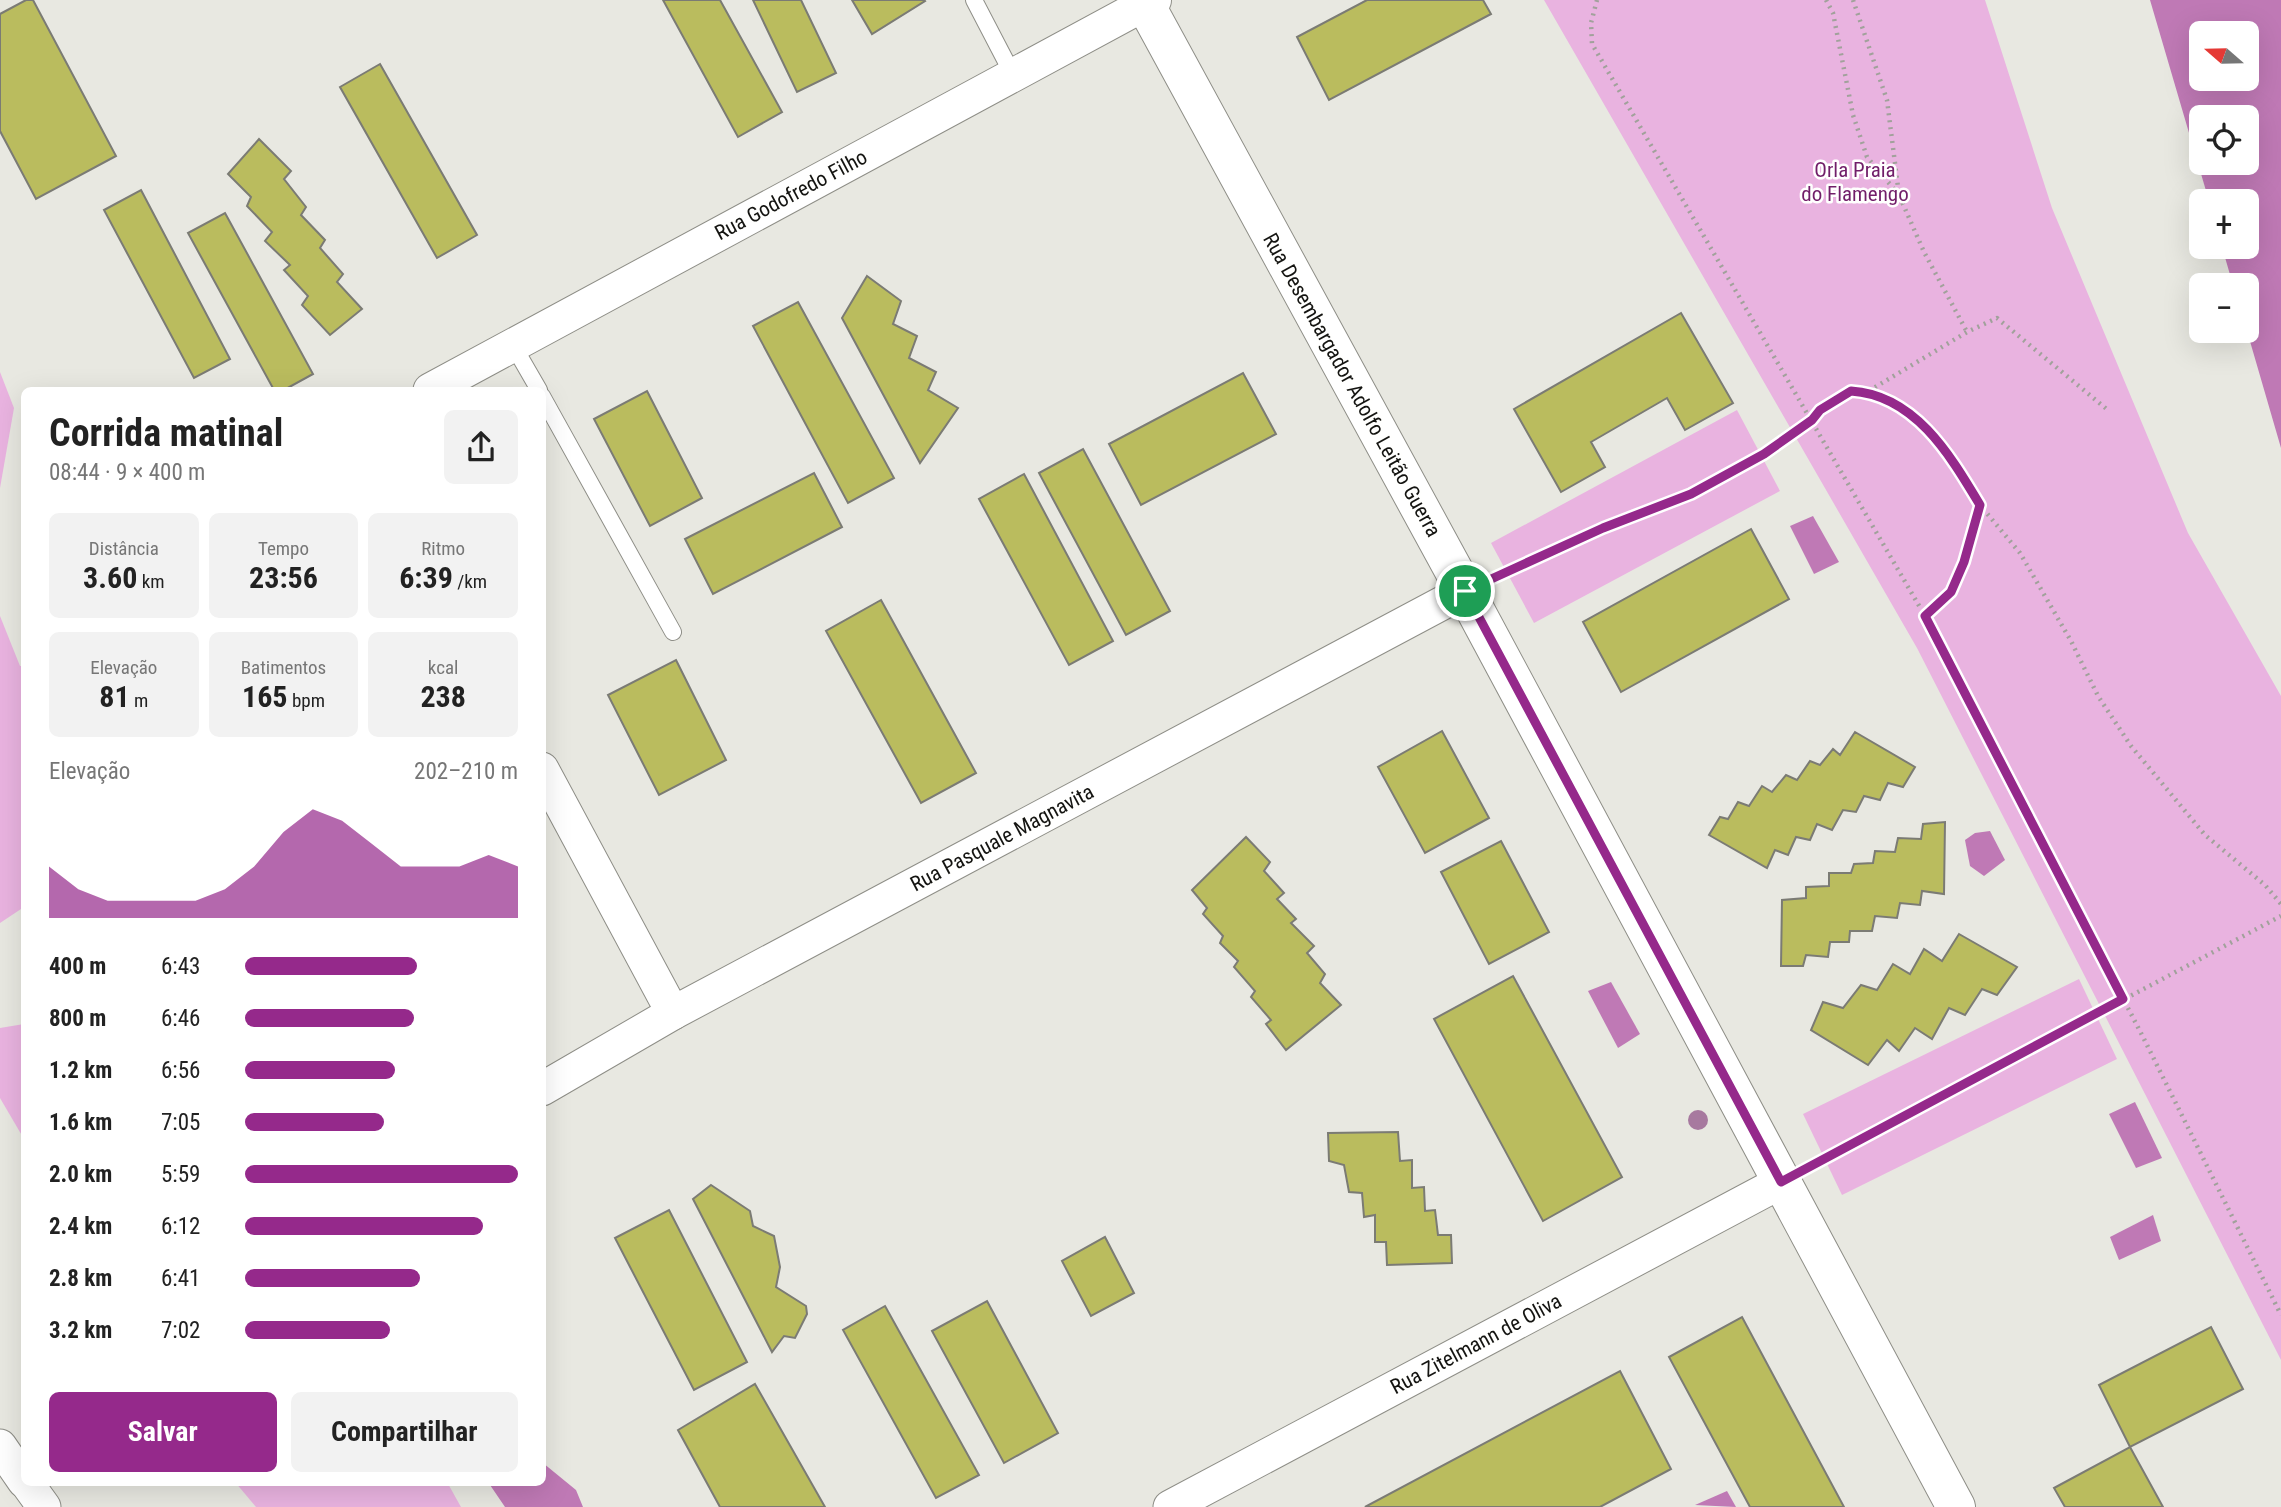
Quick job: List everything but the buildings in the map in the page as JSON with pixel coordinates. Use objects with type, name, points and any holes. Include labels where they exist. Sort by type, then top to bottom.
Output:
[{"type":"street","name":"Rua Godofredo Filho","points":[[436,387],[1148,2]]},
{"type":"street","name":"Rua Desembargador Adolfo Leitão Guerra","points":[[1148,2],[1956,1507]]},
{"type":"street","name":"Rua Pasquale Magnavita","points":[[546,1087],[673,1013],[1465,591]]},
{"type":"street","points":[[546,776],[673,1013]]},
{"type":"street","name":"Rua Zitelmann de Oliva","points":[[1181,1504],[1781,1182]]},
{"type":"street","points":[[0,1447],[21,1476]]},
{"type":"street","points":[[28,1486],[44,1507]]},
{"type":"lane","points":[[974,0],[1013,75]]},
{"type":"lane","points":[[513,345],[537,387]]},
{"type":"lane","points":[[546,403],[673,632]]},
{"type":"path","points":[[1598,0],[1591,23],[1592,44],[1925,616],[2123,999],[2281,1315]]},
{"type":"path","points":[[1826,0],[1833,13],[1853,115],[1867,157],[1899,195],[1924,252],[1967,332]]},
{"type":"path","points":[[1853,0],[1887,100],[1899,195]]},
{"type":"path","points":[[1867,392],[1967,332],[1997,318],[2109,411]]},
{"type":"path","points":[[1465,591],[1603,528],[1691,494],[1764,454],[1843,395],[1851,391],[1867,392],[1907,410],[1934,436],[1980,505],[2020,553],[2071,641],[2098,696],[2131,746],[2205,835],[2265,885],[2281,904]]},
{"type":"path","points":[[1925,616],[1951,592],[1964,562],[1980,505]]},
{"type":"path","points":[[1781,1182],[2281,916]]},
{"type":"green space","name":"Orla Praia do Flamengo","points":[[1544,0],[1985,0],[2052,208],[2188,533],[2281,696],[2281,1360],[1917,648]]},
{"type":"green space","points":[[0,372],[14,408],[0,488]]},
{"type":"green space","points":[[1737,410],[1780,491],[1534,623],[1491,543]]},
{"type":"green space","points":[[0,616],[21,666],[21,909],[0,923]]},
{"type":"green space","points":[[2079,979],[2117,1059],[1842,1195],[1803,1114]]},
{"type":"green space","points":[[21,1024],[21,1134],[0,1098],[0,1028]]},
{"type":"green space","points":[[238,1486],[449,1486],[461,1507],[256,1507]]},
{"type":"shaded area","points":[[2150,0],[2281,0],[2281,448],[2250,343],[2259,343],[2259,273],[2230,273],[2225,259],[2259,259],[2259,189],[2205,189],[2201,175],[2259,175],[2259,105],[2189,105],[2189,133]]},
{"type":"shaded area","points":[[1813,516],[1839,562],[1814,574],[1790,526]]},
{"type":"shaded area","points":[[1990,831],[2005,860],[1984,876],[1970,866],[1965,840],[1975,833]]},
{"type":"shaded area","points":[[1611,982],[1640,1034],[1618,1048],[1588,991]]},
{"type":"shaded area","points":[[2135,1102],[2162,1158],[2136,1168],[2109,1114]]},
{"type":"shaded area","points":[[2153,1215],[2161,1241],[2119,1260],[2110,1237]]},
{"type":"shaded area","points":[[546,1465],[576,1490],[583,1507],[505,1507],[491,1486],[546,1486]]},
{"type":"shaded area","points":[[1727,1491],[1736,1507],[1695,1505]]},
{"type":"route","points":[[1851,391],[1867,392],[1907,410],[1934,436],[1960,471],[1980,505],[1964,562],[1951,592],[1925,616],[2123,999],[1781,1182],[1465,591],[1603,528],[1691,494],[1764,454],[1812,420],[1835,399],[1851,391]]}]
